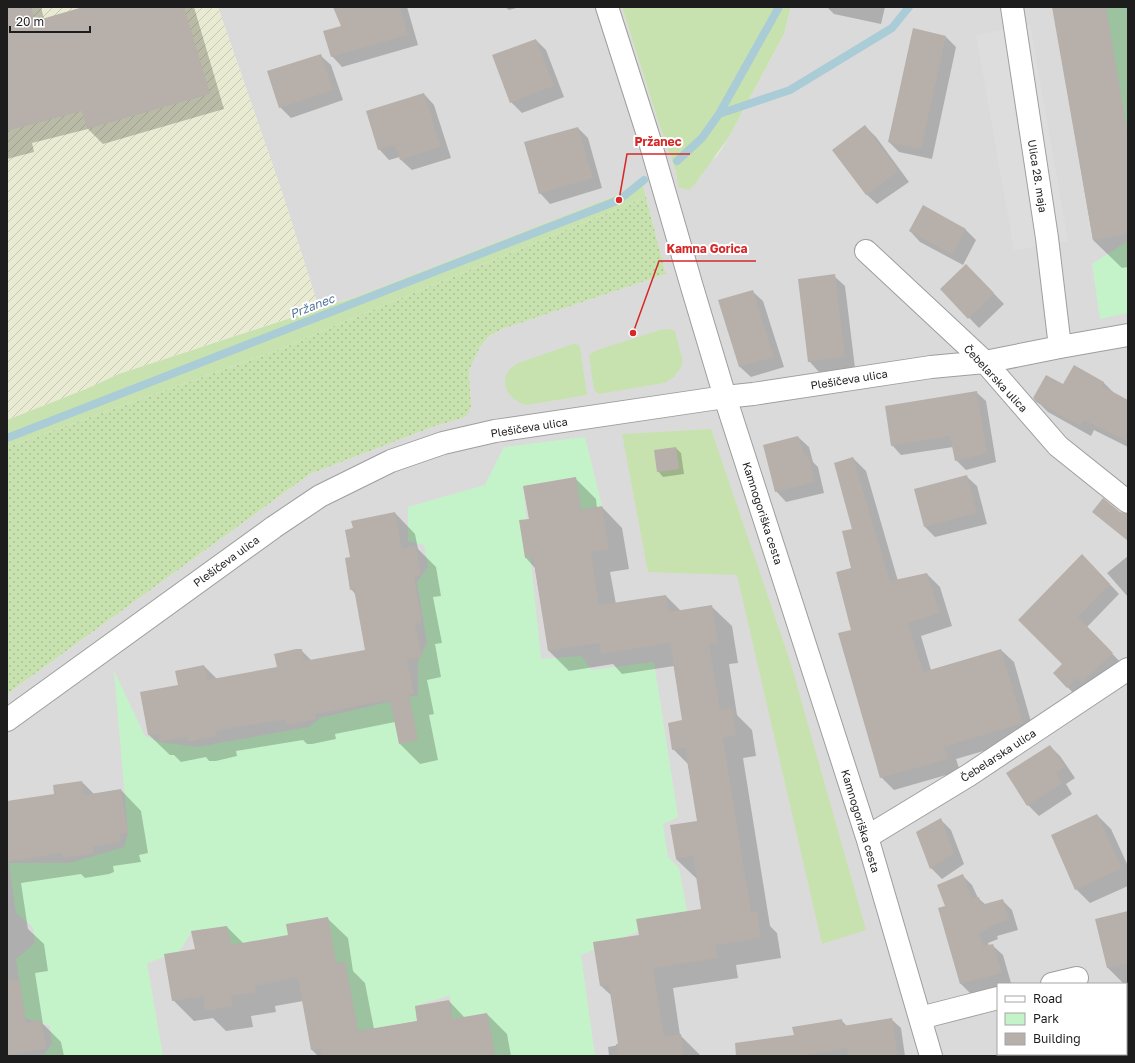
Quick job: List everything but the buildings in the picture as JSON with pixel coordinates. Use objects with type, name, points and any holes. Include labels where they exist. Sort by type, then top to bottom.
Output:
[{"type":"street","name":"Kamnogoriška cesta","points":[[607,7],[648,135],[725,397],[867,838],[931,1056]]},
{"type":"street","name":"Ulica 28. maja","points":[[1012,7],[1047,238],[1060,346]]},
{"type":"street","name":"Čebelarska ulica","points":[[866,251],[985,362],[1058,446],[1128,502]]},
{"type":"street","name":"Plešičeva ulica","points":[[7,720],[274,527],[320,496],[391,461],[442,443],[495,431],[931,367],[985,362],[1060,346],[1128,335]]},
{"type":"street","name":"Čebelarska ulica","points":[[867,838],[969,775],[1128,669]]},
{"type":"street","points":[[1056,983],[1077,978]]},
{"type":"street","points":[[920,1018],[997,998]]},
{"type":"shaded area","points":[[218,7],[622,7],[658,121],[676,172],[678,187],[717,156],[729,137],[784,34],[791,7],[1128,7],[1128,1056],[7,1056],[7,694],[310,474],[435,426],[463,418],[471,406],[469,370],[480,347],[489,336],[502,329],[666,274],[643,185],[364,294],[319,308],[282,192]]},
{"type":"shaded area","points":[[1030,25],[1068,241],[1014,250],[976,35]]},
{"type":"green space","points":[[7,7],[218,7],[282,192],[319,308],[119,374],[86,389],[7,420]]},
{"type":"green space","points":[[622,7],[791,7],[784,34],[729,137],[689,190],[678,187],[676,172],[658,121]]},
{"type":"green space","points":[[1128,7],[1128,137],[1106,9]]},
{"type":"green space","points":[[643,185],[646,197],[284,348],[7,447],[7,420],[86,389],[119,374],[364,294]]},
{"type":"green space","points":[[646,197],[666,274],[502,329],[489,336],[480,347],[469,370],[471,406],[468,414],[463,418],[435,426],[310,474],[7,694],[7,447],[284,348]]},
{"type":"green space","points":[[1128,241],[1128,313],[1100,319],[1092,264]]},
{"type":"green space","points":[[669,329],[675,331],[683,362],[674,377],[664,383],[599,394],[594,390],[589,355],[597,350],[660,330]]},
{"type":"green space","points":[[576,343],[580,347],[587,395],[527,405],[511,396],[505,386],[506,375],[510,369],[518,363]]},
{"type":"green space","points":[[711,429],[791,664],[866,930],[822,944],[737,575],[648,572],[622,434]]},
{"type":"green space","points":[[585,437],[602,506],[581,510],[575,477],[523,486],[541,659],[582,656],[591,670],[654,662],[678,817],[663,824],[668,857],[679,868],[687,911],[581,955],[595,1056],[495,1056],[487,1013],[452,1019],[450,995],[415,1006],[417,1021],[358,1031],[345,962],[336,963],[327,917],[287,924],[288,935],[231,945],[227,926],[192,931],[179,952],[147,963],[163,1056],[43,1056],[52,1044],[50,1026],[25,1018],[16,959],[35,943],[33,927],[16,913],[9,863],[70,863],[124,847],[128,833],[114,671],[145,736],[160,742],[197,747],[309,727],[320,718],[418,695],[418,661],[427,643],[417,582],[428,567],[424,545],[408,541],[408,507],[485,485],[504,447]]},
{"type":"waterway","name":"Pržanec","points":[[677,161],[702,138],[719,114],[779,7]]},
{"type":"waterway","points":[[719,114],[790,90],[892,28],[909,7]]},
{"type":"waterway","name":"Pržanec","points":[[7,438],[619,200],[644,180]]},
{"type":"place","name":"Pržanec","points":[[619,200]]},
{"type":"place","name":"Kamna Gorica","points":[[633,333]]}]
